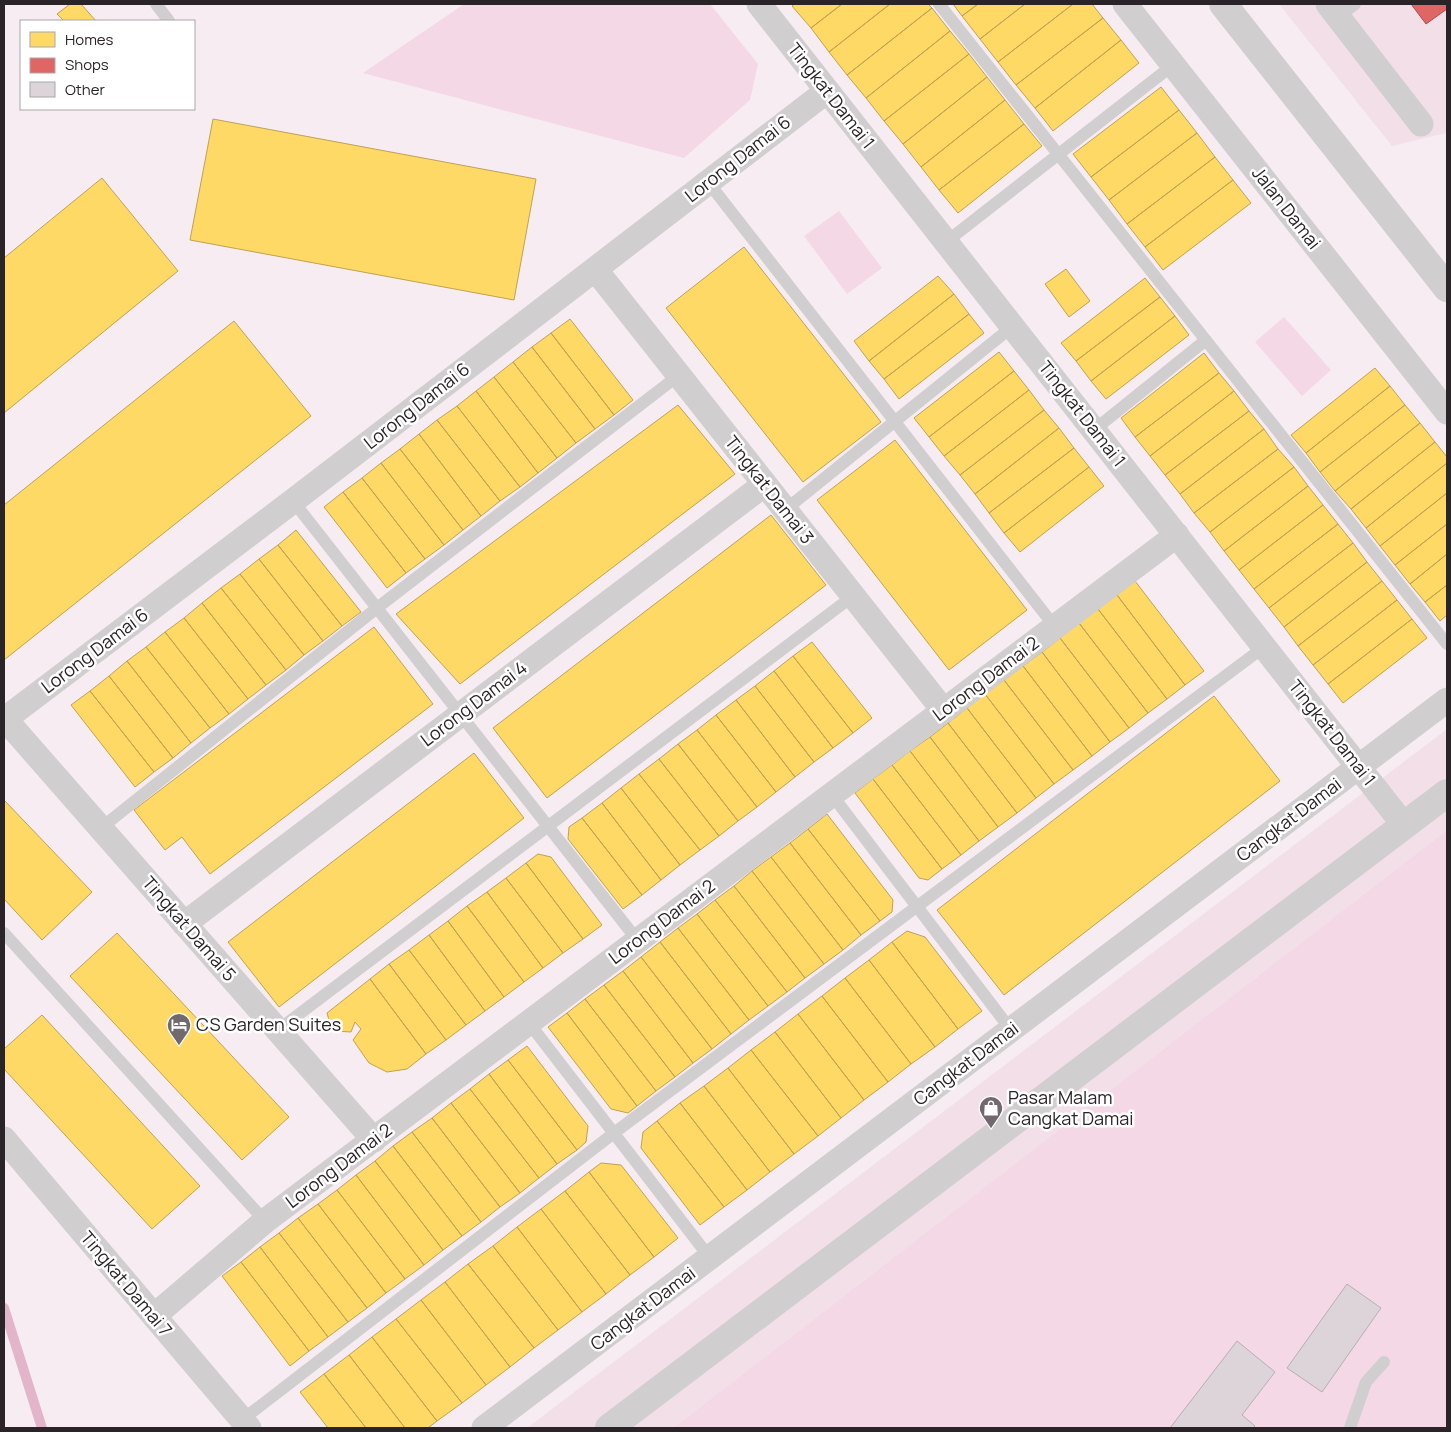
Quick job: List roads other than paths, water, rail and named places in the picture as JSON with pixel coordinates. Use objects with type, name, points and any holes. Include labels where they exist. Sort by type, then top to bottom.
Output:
[{"type":"street","name":"Tingkat Damai 1","points":[[759,4],[1404,825]]},
{"type":"street","name":"Jalan Damai","points":[[1125,4],[1447,412]]},
{"type":"street","points":[[1223,4],[1447,288]]},
{"type":"street","points":[[1340,8],[1421,124]]},
{"type":"street","name":"Lorong Damai 6","points":[[5,718],[293,501],[827,91]]},
{"type":"street","name":"Tingkat Damai 3","points":[[595,269],[944,711]]},
{"type":"street","name":"Lorong Damai 4","points":[[184,924],[765,484]]},
{"type":"street","name":"Lorong Damai 2","points":[[154,1316],[265,1221],[1177,536]]},
{"type":"street","name":"Cangkat Damai","points":[[484,1428],[1447,700]]},
{"type":"street","name":"Tingkat Damai 5","points":[[5,718],[374,1140]]},
{"type":"street","points":[[609,1428],[1447,793]]},
{"type":"street","name":"Tingkat Damai 7","points":[[4,1139],[245,1424]]},
{"type":"lane","points":[[156,4],[168,20]]},
{"type":"lane","points":[[938,4],[1447,644]]},
{"type":"lane","points":[[946,242],[1173,65]]},
{"type":"lane","points":[[708,182],[1055,627]]},
{"type":"lane","points":[[785,510],[1012,326]]},
{"type":"lane","points":[[1094,430],[1206,340]]},
{"type":"lane","points":[[101,828],[377,608],[679,376]]},
{"type":"lane","points":[[293,501],[638,941]]},
{"type":"lane","points":[[278,1030],[853,596]]},
{"type":"lane","points":[[245,1424],[614,1133],[1264,647]]},
{"type":"lane","points":[[832,795],[1012,1030]]},
{"type":"lane","points":[[4,933],[265,1221]]},
{"type":"lane","points":[[529,1023],[710,1258]]},
{"type":"lane","points":[[1350,1428],[1366,1382],[1384,1362]]},
{"type":"waterway","points":[[4,1308],[42,1428]]},
{"type":"place","name":"CS Garden Suites","points":[[179,1046]]},
{"type":"place","name":"Pasar Malam Cangkat Damai","points":[[991,1129]]}]
